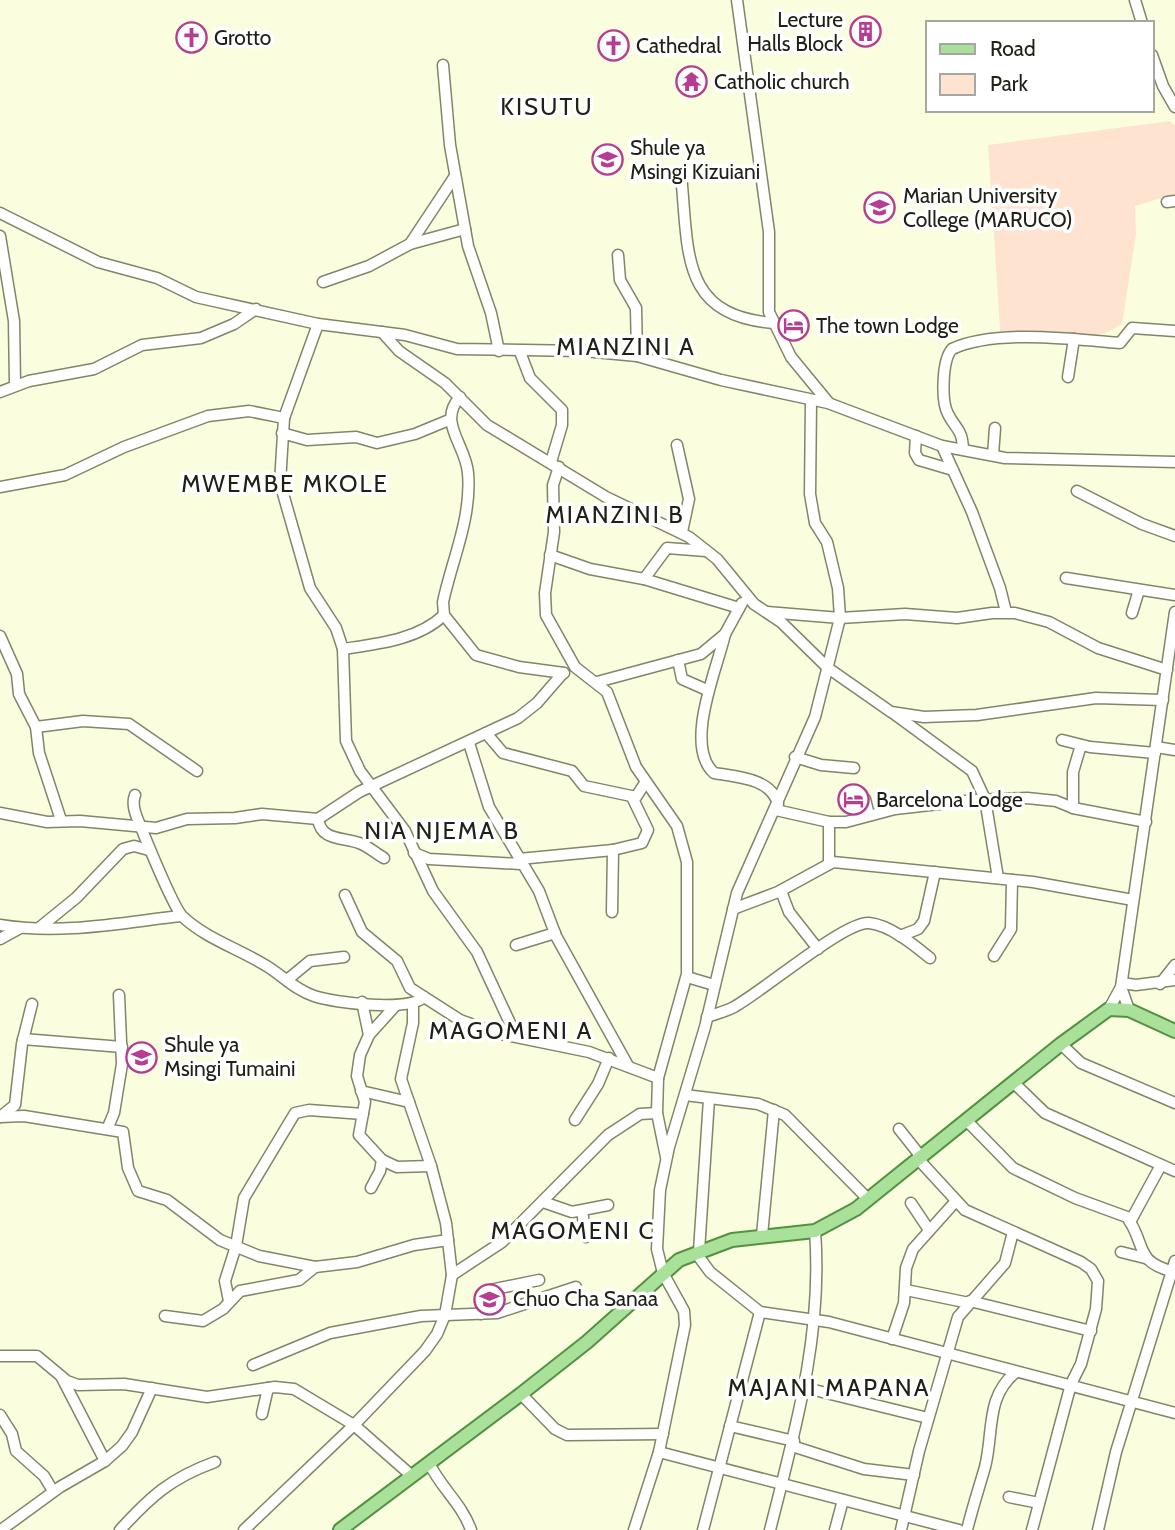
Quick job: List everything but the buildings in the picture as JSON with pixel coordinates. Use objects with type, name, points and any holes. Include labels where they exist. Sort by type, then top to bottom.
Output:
[{"type":"main road","points":[[340,1530],[587,1342],[679,1260],[697,1252],[762,1235],[815,1231],[839,1220],[1109,1009],[1129,1010],[1175,1031]]},
{"type":"street","points":[[737,0],[769,232],[771,279],[768,305],[791,357],[828,403]]},
{"type":"street","points":[[1135,0],[1141,21]]},
{"type":"street","points":[[1154,61],[1163,86],[1175,107]]},
{"type":"street","points":[[443,65],[455,176],[465,229],[473,268],[491,313],[499,351]]},
{"type":"street","points":[[681,175],[690,257],[702,292],[716,306],[740,319],[775,323]]},
{"type":"street","points":[[410,244],[455,176]]},
{"type":"street","points":[[0,214],[98,262],[158,278],[196,297],[318,324],[405,335],[457,349],[584,351],[637,356],[708,377],[828,403],[942,446],[1024,460],[1175,462]]},
{"type":"street","points":[[323,282],[376,263],[410,244],[465,229]]},
{"type":"street","points":[[0,236],[14,321],[15,384]]},
{"type":"street","points":[[618,255],[620,280],[636,308],[637,356]]},
{"type":"street","points":[[0,392],[15,384],[94,369],[142,345],[201,338],[234,324],[256,309]]},
{"type":"street","points":[[318,324],[284,418],[280,483],[310,588],[336,628],[343,649],[346,741],[351,757],[371,788],[405,831],[433,891],[477,952],[516,1036]]},
{"type":"street","points":[[963,449],[961,431],[945,407],[946,361],[952,349],[976,342],[1021,338],[1120,343],[1132,328],[1175,331]]},
{"type":"street","points":[[382,332],[399,351],[445,383],[487,425],[606,497],[681,532],[729,572],[745,596],[767,612],[828,668],[972,771],[985,799],[998,878]]},
{"type":"street","points":[[1068,377],[1074,339]]},
{"type":"street","points":[[520,352],[530,378],[562,410],[553,485],[554,532],[544,603],[552,631],[580,673]]},
{"type":"street","points":[[460,397],[450,409],[449,420],[468,470],[468,493],[465,518],[443,602],[444,615],[476,656],[519,667],[580,673],[597,682],[607,692],[646,783],[672,816],[687,862],[687,977],[658,1078],[657,1113],[667,1159]]},
{"type":"street","points":[[634,1530],[659,1452],[685,1325],[684,1311],[663,1273],[656,1237],[667,1159],[741,882],[777,807],[815,717],[840,618],[838,588],[827,542],[815,523],[810,494],[811,401]]},
{"type":"street","points":[[0,487],[65,475],[124,447],[208,416],[249,411],[284,418]]},
{"type":"street","points":[[282,433],[307,440],[356,437],[376,443],[415,434],[449,420]]},
{"type":"street","points":[[993,455],[995,428]]},
{"type":"street","points":[[916,436],[915,453],[919,460],[953,470]]},
{"type":"street","points":[[677,445],[689,499],[681,532]]},
{"type":"street","points":[[942,446],[995,573],[1006,612]]},
{"type":"street","points":[[1077,491],[1142,524],[1175,536]]},
{"type":"street","points":[[644,579],[667,548],[706,551]]},
{"type":"street","points":[[550,555],[590,569],[644,579],[739,608]]},
{"type":"street","points":[[1066,578],[1175,595]]},
{"type":"street","points":[[1132,613],[1139,590]]},
{"type":"street","points":[[745,596],[725,634],[707,690],[703,728],[704,753],[709,769],[714,773],[765,784],[775,796],[777,807]]},
{"type":"street","points":[[767,612],[840,618],[905,614],[957,618],[1006,612],[1049,622],[1098,648],[1167,670]]},
{"type":"street","points":[[1109,1009],[1122,985],[1163,700],[1169,689],[1167,670],[1172,653],[1175,612]]},
{"type":"street","points":[[343,649],[408,637],[434,625],[444,615]]},
{"type":"street","points":[[597,682],[701,654],[725,634]]},
{"type":"street","points":[[0,636],[17,674],[19,694],[36,727],[39,752],[61,820]]},
{"type":"street","points":[[678,660],[682,678],[707,690]]},
{"type":"street","points":[[0,813],[38,821],[61,820],[165,828],[196,818],[235,818],[262,814],[318,819],[371,788],[527,713],[563,673]]},
{"type":"street","points":[[891,712],[924,717],[977,715],[1096,698],[1163,700]]},
{"type":"street","points":[[36,727],[83,721],[129,724],[197,771]]},
{"type":"street","points":[[486,733],[503,753],[572,771],[584,786],[632,797],[639,795],[646,783]]},
{"type":"street","points":[[1062,740],[1081,745],[1175,750]]},
{"type":"street","points":[[469,743],[489,807],[539,891],[555,933],[626,1064]]},
{"type":"street","points":[[1073,808],[1073,772],[1081,745]]},
{"type":"street","points":[[796,757],[821,765],[854,768]]},
{"type":"street","points":[[135,795],[133,803],[149,850],[180,916],[220,943],[249,956],[314,996],[396,1005],[413,1004],[424,997]]},
{"type":"street","points":[[414,853],[429,859],[520,862],[613,850],[642,843],[648,835],[632,797]]},
{"type":"street","points":[[865,799],[869,815]]},
{"type":"street","points":[[777,807],[829,822],[846,822],[895,809],[985,799],[1053,801],[1073,808],[1146,822]]},
{"type":"street","points":[[318,819],[320,829],[327,835],[358,842],[384,858]]},
{"type":"street","points":[[829,822],[829,864]]},
{"type":"street","points":[[39,928],[76,898],[123,849],[134,846],[149,850]]},
{"type":"street","points":[[612,912],[613,850]]},
{"type":"street","points":[[733,909],[781,891],[829,864],[998,878],[1133,900]]},
{"type":"street","points":[[900,936],[918,929],[924,921],[935,872]]},
{"type":"street","points":[[994,956],[1011,929],[1012,880]]},
{"type":"street","points":[[781,891],[789,912],[818,949]]},
{"type":"street","points":[[345,895],[365,935],[390,952],[405,983],[472,1026],[609,1058],[658,1078]]},
{"type":"street","points":[[0,925],[83,929],[180,916]]},
{"type":"street","points":[[707,1017],[733,1007],[818,949],[863,924],[873,924],[900,936],[929,958]]},
{"type":"street","points":[[0,939],[20,928]]},
{"type":"street","points":[[516,944],[555,933]]},
{"type":"street","points":[[287,980],[310,961],[344,957]]},
{"type":"street","points":[[1160,984],[1175,965]]},
{"type":"street","points":[[687,977],[714,985]]},
{"type":"street","points":[[1122,985],[1160,984],[1175,980]]},
{"type":"street","points":[[1122,985],[1129,1010]]},
{"type":"street","points":[[108,1127],[114,1113],[122,1047],[119,995]]},
{"type":"street","points":[[362,1002],[369,1035]]},
{"type":"street","points":[[32,1004],[23,1039],[15,1105],[0,1117],[24,1116],[108,1127],[125,1135],[128,1168],[138,1191],[167,1200],[209,1235],[259,1256],[315,1267],[357,1262],[414,1245],[448,1240]]},
{"type":"street","points":[[244,1530],[355,1425],[425,1351],[445,1315],[452,1275],[448,1240],[431,1166],[403,1089],[401,1070],[413,1023],[413,1004]]},
{"type":"street","points":[[396,1005],[369,1035],[357,1065],[363,1114],[359,1135],[392,1167],[431,1166]]},
{"type":"street","points":[[23,1039],[122,1047]]},
{"type":"street","points":[[1062,1044],[1081,1063],[1175,1103]]},
{"type":"street","points":[[575,1120],[598,1084],[609,1058]]},
{"type":"street","points":[[1014,1083],[1045,1113],[1175,1171]]},
{"type":"street","points":[[361,1091],[409,1102]]},
{"type":"street","points":[[685,1095],[758,1104],[794,1121],[868,1199]]},
{"type":"street","points":[[709,1098],[697,1252],[710,1272],[760,1312],[815,1319],[1175,1413]]},
{"type":"street","points":[[15,1105],[24,1116]]},
{"type":"street","points":[[229,1301],[225,1281],[236,1246],[244,1198],[295,1113],[309,1110],[363,1114]]},
{"type":"street","points":[[762,1235],[774,1110]]},
{"type":"street","points":[[452,1275],[502,1242],[608,1135],[640,1114],[657,1113]]},
{"type":"street","points":[[967,1121],[1013,1168],[1075,1198],[1122,1214],[1130,1222],[1145,1258],[1154,1266],[1174,1268],[1133,1401],[1098,1530]]},
{"type":"street","points":[[899,1129],[956,1202],[977,1217],[1091,1269],[1098,1281],[1091,1331],[1071,1384],[1032,1530]]},
{"type":"street","points":[[371,1188],[380,1171],[382,1160]]},
{"type":"street","points":[[1130,1222],[1161,1165]]},
{"type":"street","points":[[543,1202],[566,1211],[582,1211],[608,1205]]},
{"type":"street","points":[[892,1339],[906,1290],[908,1262],[914,1249],[956,1202]]},
{"type":"street","points":[[911,1203],[929,1230]]},
{"type":"street","points":[[582,1211],[586,1237]]},
{"type":"street","points":[[771,1530],[806,1388],[818,1273],[815,1231]]},
{"type":"street","points":[[901,1530],[960,1311],[1005,1263],[1013,1233]]},
{"type":"street","points":[[1121,1252],[1145,1258]]},
{"type":"street","points":[[165,1316],[203,1321],[218,1313],[240,1290],[251,1286],[299,1280],[315,1267]]},
{"type":"street","points":[[481,1314],[485,1291],[539,1280]]},
{"type":"street","points":[[253,1365],[330,1333],[386,1321],[481,1314],[520,1308],[576,1287]]},
{"type":"street","points":[[906,1290],[970,1302],[1091,1331]]},
{"type":"street","points":[[703,1530],[760,1312]]},
{"type":"street","points":[[0,1356],[37,1356],[62,1378],[78,1385],[118,1384],[220,1397],[268,1388],[294,1389],[355,1425],[412,1476]]},
{"type":"street","points":[[967,1530],[986,1464],[994,1403],[1003,1384],[1016,1372]]},
{"type":"street","points":[[62,1378],[105,1461]]},
{"type":"street","points":[[1,1530],[53,1492],[105,1461],[128,1440],[152,1388]]},
{"type":"street","points":[[262,1415],[268,1388]]},
{"type":"street","points":[[806,1388],[929,1418]]},
{"type":"street","points":[[521,1394],[564,1434],[663,1434]]},
{"type":"street","points":[[0,1415],[12,1434],[16,1451],[31,1467],[40,1471],[53,1492]]},
{"type":"street","points":[[730,1426],[793,1443],[864,1469],[914,1475]]},
{"type":"street","points":[[659,1452],[959,1530]]},
{"type":"street","points":[[120,1530],[162,1487],[181,1475],[215,1462]]},
{"type":"street","points":[[429,1463],[445,1492],[463,1511],[471,1530]]},
{"type":"street","points":[[1009,1497],[1039,1503]]},
{"type":"street","points":[[835,1530],[843,1500]]},
{"type":"green space","points":[[1170,121],[1175,126],[1175,194],[1135,206],[1136,234],[1122,324],[1104,334],[1001,344],[988,145]]},
{"type":"place","name":"Lecture Halls Block","points":[[866,32]]},
{"type":"place","name":"Grotto","points":[[191,38]]},
{"type":"place","name":"Cathedral","points":[[613,46]]},
{"type":"place","name":"Catholic church","points":[[691,82]]},
{"type":"place","name":"Shule ya Msingi Kizuiani","points":[[607,160]]},
{"type":"place","name":"Marian University College (MARUCO)","points":[[880,208]]},
{"type":"place","name":"The town Lodge","points":[[793,326]]},
{"type":"place","name":"Barcelona Lodge","points":[[853,800]]},
{"type":"place","name":"Shule ya Msingi Tumaini","points":[[141,1057]]},
{"type":"place","name":"Chuo Cha Sanaa","points":[[490,1299]]},
{"type":"district","name":"KISUTU","points":[[547,107]]},
{"type":"district","name":"MIANZINI A","points":[[626,347]]},
{"type":"district","name":"MWEMBE MKOLE","points":[[285,484]]},
{"type":"district","name":"MIANZINI B","points":[[615,515]]},
{"type":"district","name":"NIA NJEMA B","points":[[442,831]]},
{"type":"district","name":"MAGOMENI A","points":[[511,1031]]},
{"type":"district","name":"MAGOMENI C","points":[[573,1231]]},
{"type":"district","name":"MAJANI MAPANA","points":[[829,1388]]}]
